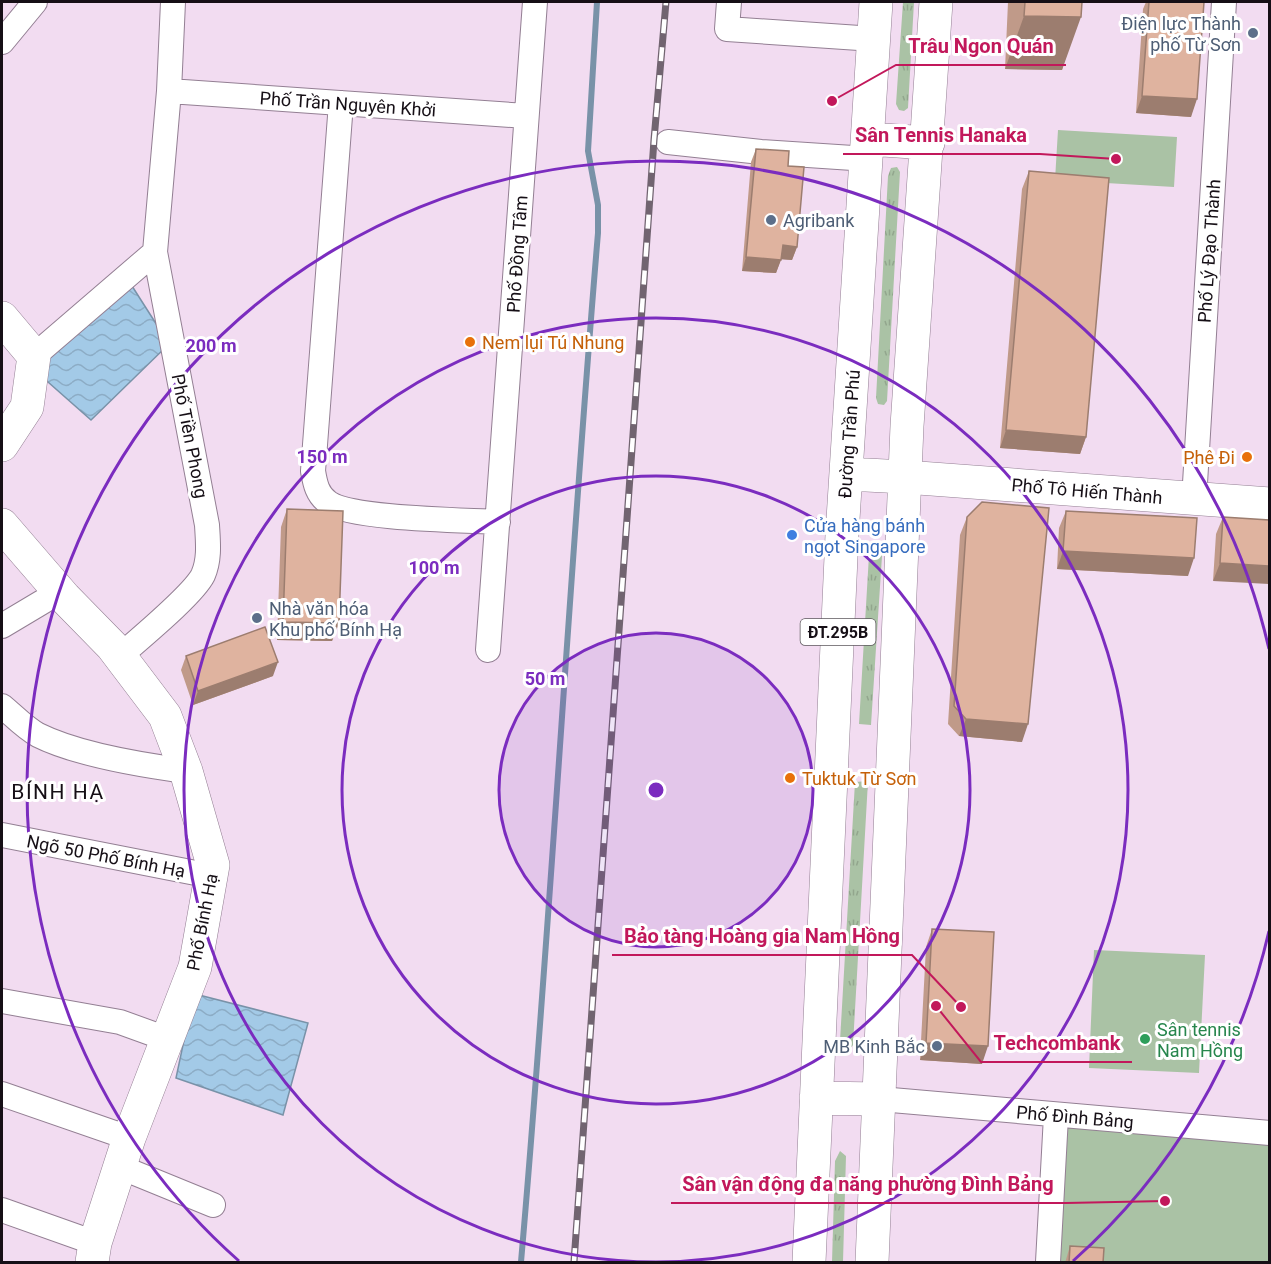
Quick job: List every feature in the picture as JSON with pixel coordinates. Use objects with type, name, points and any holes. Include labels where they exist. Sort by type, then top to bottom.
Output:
[{"type":"main road","name":"Đường Trần Phú","points":[[809,1263],[847,474],[876,2]]},
{"type":"main road","name":"ĐT.295B","points":[[872,1263],[904,477],[936,2]]},
{"type":"main road","points":[[868,149],[928,143]]},
{"type":"main road","points":[[2,318],[34,356],[27,407],[2,445]]},
{"type":"main road","name":"Phố Tô Hiến Thành","points":[[847,474],[1269,504]]},
{"type":"main road","name":"Phố Bính Hạ","points":[[2,525],[59,591],[120,656],[165,716],[186,771],[213,865],[195,968],[125,1153],[94,1253]]},
{"type":"main road","points":[[816,1098],[880,1099]]},
{"type":"street","points":[[2,42],[35,2]]},
{"type":"street","name":"Phố Tiền Phong","points":[[120,656],[176,605],[202,577],[208,557],[207,525],[155,252],[169,91],[173,2]]},
{"type":"street","name":"Phố Đồng Tâm","points":[[488,650],[535,2]]},
{"type":"street","points":[[729,2],[727,29],[874,39]]},
{"type":"street","name":"Phố Lý Đạo Thành","points":[[1194,500],[1224,2]]},
{"type":"street","name":"Phố Trần Nguyên Khởi","points":[[169,91],[526,116]]},
{"type":"street","points":[[341,103],[313,471],[316,487],[327,502],[352,512],[498,522]]},
{"type":"street","points":[[668,142],[761,152],[868,149]]},
{"type":"street","points":[[34,356],[155,252]]},
{"type":"street","points":[[2,626],[59,591]]},
{"type":"street","points":[[2,706],[37,735],[45,738],[135,765],[186,771]]},
{"type":"street","name":"Ngõ 50 Phố Bính Hạ","points":[[3,842],[211,876]]},
{"type":"street","points":[[2,1001],[120,1022],[168,1039]]},
{"type":"street","points":[[2,1094],[125,1153],[213,1205]]},
{"type":"street","name":"Phố Đình Bảng","points":[[880,1099],[1269,1133]]},
{"type":"street","points":[[1048,1263],[1056,1116]]},
{"type":"street","points":[[2,1210],[94,1253]]},
{"type":"green space","points":[[903,2],[914,2],[908,108],[904,111],[899,110],[896,104]]},
{"type":"green space","points":[[1058,130],[1177,137],[1174,187],[1055,180]]},
{"type":"green space","points":[[897,167],[900,172],[887,401],[884,405],[878,404],[876,398],[888,176],[891,168]]},
{"type":"green space","points":[[874,548],[880,550],[882,556],[871,725],[859,724],[869,555]]},
{"type":"green space","points":[[868,781],[853,1045],[850,1050],[843,1051],[840,1041],[855,782]]},
{"type":"green space","points":[[1094,950],[1205,955],[1199,1073],[1089,1068]]},
{"type":"green space","points":[[1063,1124],[1269,1140],[1269,1262],[1059,1262]]},
{"type":"green space","points":[[840,1151],[846,1156],[843,1262],[832,1262],[835,1161]]},
{"type":"water","points":[[132,286],[169,344],[91,420],[45,378],[46,357]]},
{"type":"water","points":[[199,995],[308,1023],[283,1115],[176,1078],[190,1012]]},
{"type":"building","points":[[1025,2],[1082,2],[1081,17],[1024,16]]},
{"type":"building","points":[[1149,2],[1204,2],[1197,99],[1142,96]]},
{"type":"building","name":"Agribank","points":[[756,149],[789,151],[788,166],[804,167],[797,247],[783,245],[781,260],[746,257]]},
{"type":"building","points":[[1029,171],[1109,178],[1086,437],[1006,430]]},
{"type":"building","points":[[982,502],[1049,508],[1028,724],[966,719],[954,706],[967,517]]},
{"type":"building","points":[[287,509],[343,511],[339,623],[283,622]]},
{"type":"building","points":[[1066,511],[1197,518],[1194,558],[1063,551]]},
{"type":"building","points":[[1223,517],[1269,520],[1269,566],[1220,563]]},
{"type":"building","points":[[265,627],[278,662],[198,691],[186,656]]},
{"type":"building","points":[[932,929],[994,932],[988,1046],[926,1043]]},
{"type":"building","points":[[1070,1246],[1104,1248],[1103,1263],[1069,1263]]},
{"type":"waterway","points":[[521,1262],[598,233],[598,205],[588,151],[597,2]]},
{"type":"railway","points":[[574,1262],[654,140],[666,2]]},
{"type":"place","name":"Điện lực Thành phố Từ Sơn","points":[[1253,33]]},
{"type":"place","name":"Trâu Ngon Quán","points":[[832,101]]},
{"type":"place","name":"Sân Tennis Hanaka","points":[[1116,159]]},
{"type":"place","name":"Agribank","points":[[771,220]]},
{"type":"place","name":"Nem lụi Tú Nhung","points":[[470,342]]},
{"type":"place","name":"Phê Đi","points":[[1247,457]]},
{"type":"place","name":"Cửa hàng bánh ngọt Singapore","points":[[792,535]]},
{"type":"place","name":"Nhà văn hóa Khu phố Bính Hạ","points":[[257,618]]},
{"type":"place","name":"Tuktuk Từ Sơn","points":[[790,778]]},
{"type":"place","name":"Techcombank","points":[[936,1006]]},
{"type":"place","name":"Bảo tàng Hoàng gia Nam Hồng","points":[[961,1007]]},
{"type":"place","name":"Sân tennis Nam Hồng","points":[[1145,1039]]},
{"type":"place","name":"MB Kinh Bắc","points":[[937,1046]]},
{"type":"place","name":"Sân vận động đa năng phường Đình Bảng","points":[[1165,1201]]},
{"type":"district","name":"BÍNH HẠ","points":[[58,792]]}]
